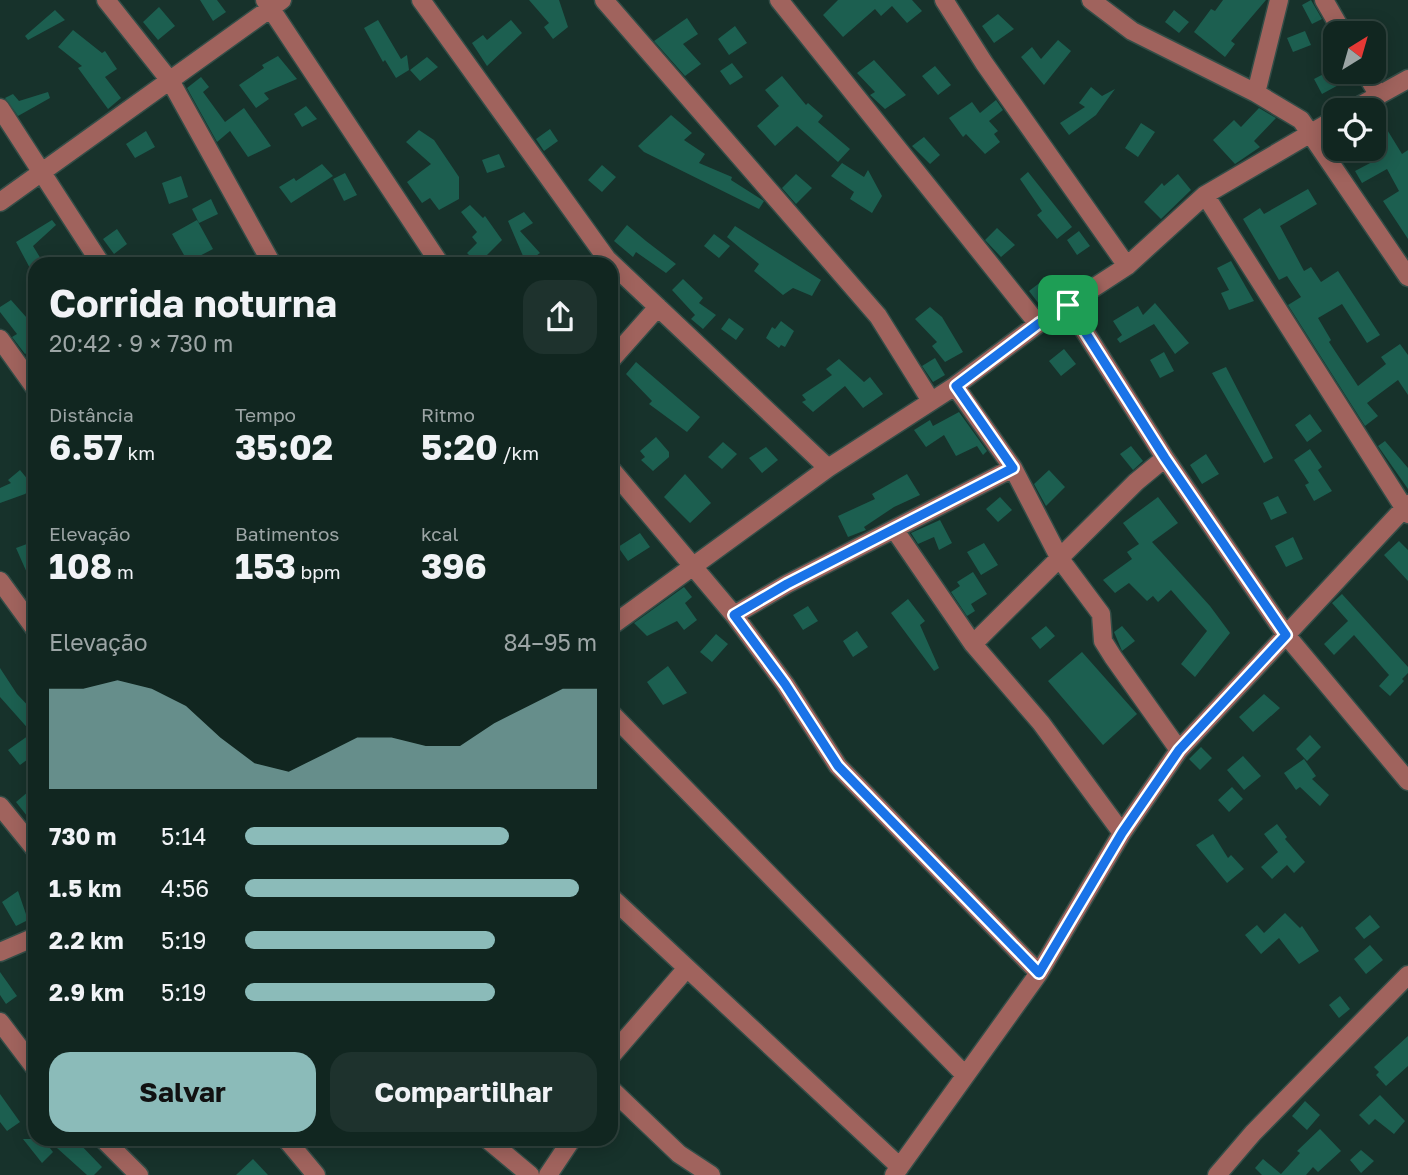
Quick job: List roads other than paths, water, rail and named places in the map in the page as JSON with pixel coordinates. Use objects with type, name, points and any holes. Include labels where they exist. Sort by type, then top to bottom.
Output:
[{"type":"street","points":[[106,0],[171,82],[268,257]]},
{"type":"street","points":[[421,0],[606,257]]},
{"type":"street","points":[[604,0],[878,316],[932,401]]},
{"type":"street","points":[[779,0],[1038,324]]},
{"type":"street","points":[[944,0],[984,63],[1127,266]]},
{"type":"street","points":[[1091,0],[1132,31],[1256,93],[1301,120],[1408,276]]},
{"type":"street","points":[[1256,93],[1279,0]]},
{"type":"street","points":[[1324,0],[1336,21]]},
{"type":"street","points":[[0,202],[171,82],[273,3],[436,257]]},
{"type":"street","points":[[1375,98],[1408,79]]},
{"type":"street","points":[[1372,84],[1379,96]]},
{"type":"street","points":[[0,108],[97,257]]},
{"type":"street","points":[[618,621],[828,468],[956,386],[1038,324],[1127,266],[1205,195],[1323,125]]},
{"type":"street","points":[[618,904],[897,1171],[1039,973],[1122,833],[1179,750],[1407,508],[1205,195]]},
{"type":"street","points":[[618,269],[828,468]]},
{"type":"street","points":[[1068,305],[1165,458],[1286,635],[1408,781]]},
{"type":"street","points":[[618,351],[658,307]]},
{"type":"street","points":[[0,339],[28,378]]},
{"type":"street","points":[[956,386],[1013,468],[1060,559],[1101,614],[1104,641],[1113,657],[1179,750]]},
{"type":"street","points":[[973,644],[1136,482],[1165,458]]},
{"type":"street","points":[[734,615],[787,584],[1013,468]]},
{"type":"street","points":[[618,477],[734,615],[785,684],[838,766],[1039,973]]},
{"type":"street","points":[[894,529],[973,644],[1041,723],[1122,833]]},
{"type":"street","points":[[0,582],[28,620]]},
{"type":"street","points":[[618,720],[965,1074]]},
{"type":"street","points":[[0,806],[28,840]]},
{"type":"street","points":[[0,952],[28,940]]},
{"type":"street","points":[[618,1048],[687,968]]},
{"type":"street","points":[[1217,1175],[1253,1133],[1408,975]]},
{"type":"street","points":[[0,1022],[28,1059]]},
{"type":"street","points":[[618,1096],[679,1154],[711,1175]]},
{"type":"street","points":[[110,1146],[139,1175]]},
{"type":"street","points":[[292,1146],[316,1175]]},
{"type":"street","points":[[495,1146],[530,1175]]},
{"type":"street","points":[[548,1175],[567,1146]]}]
